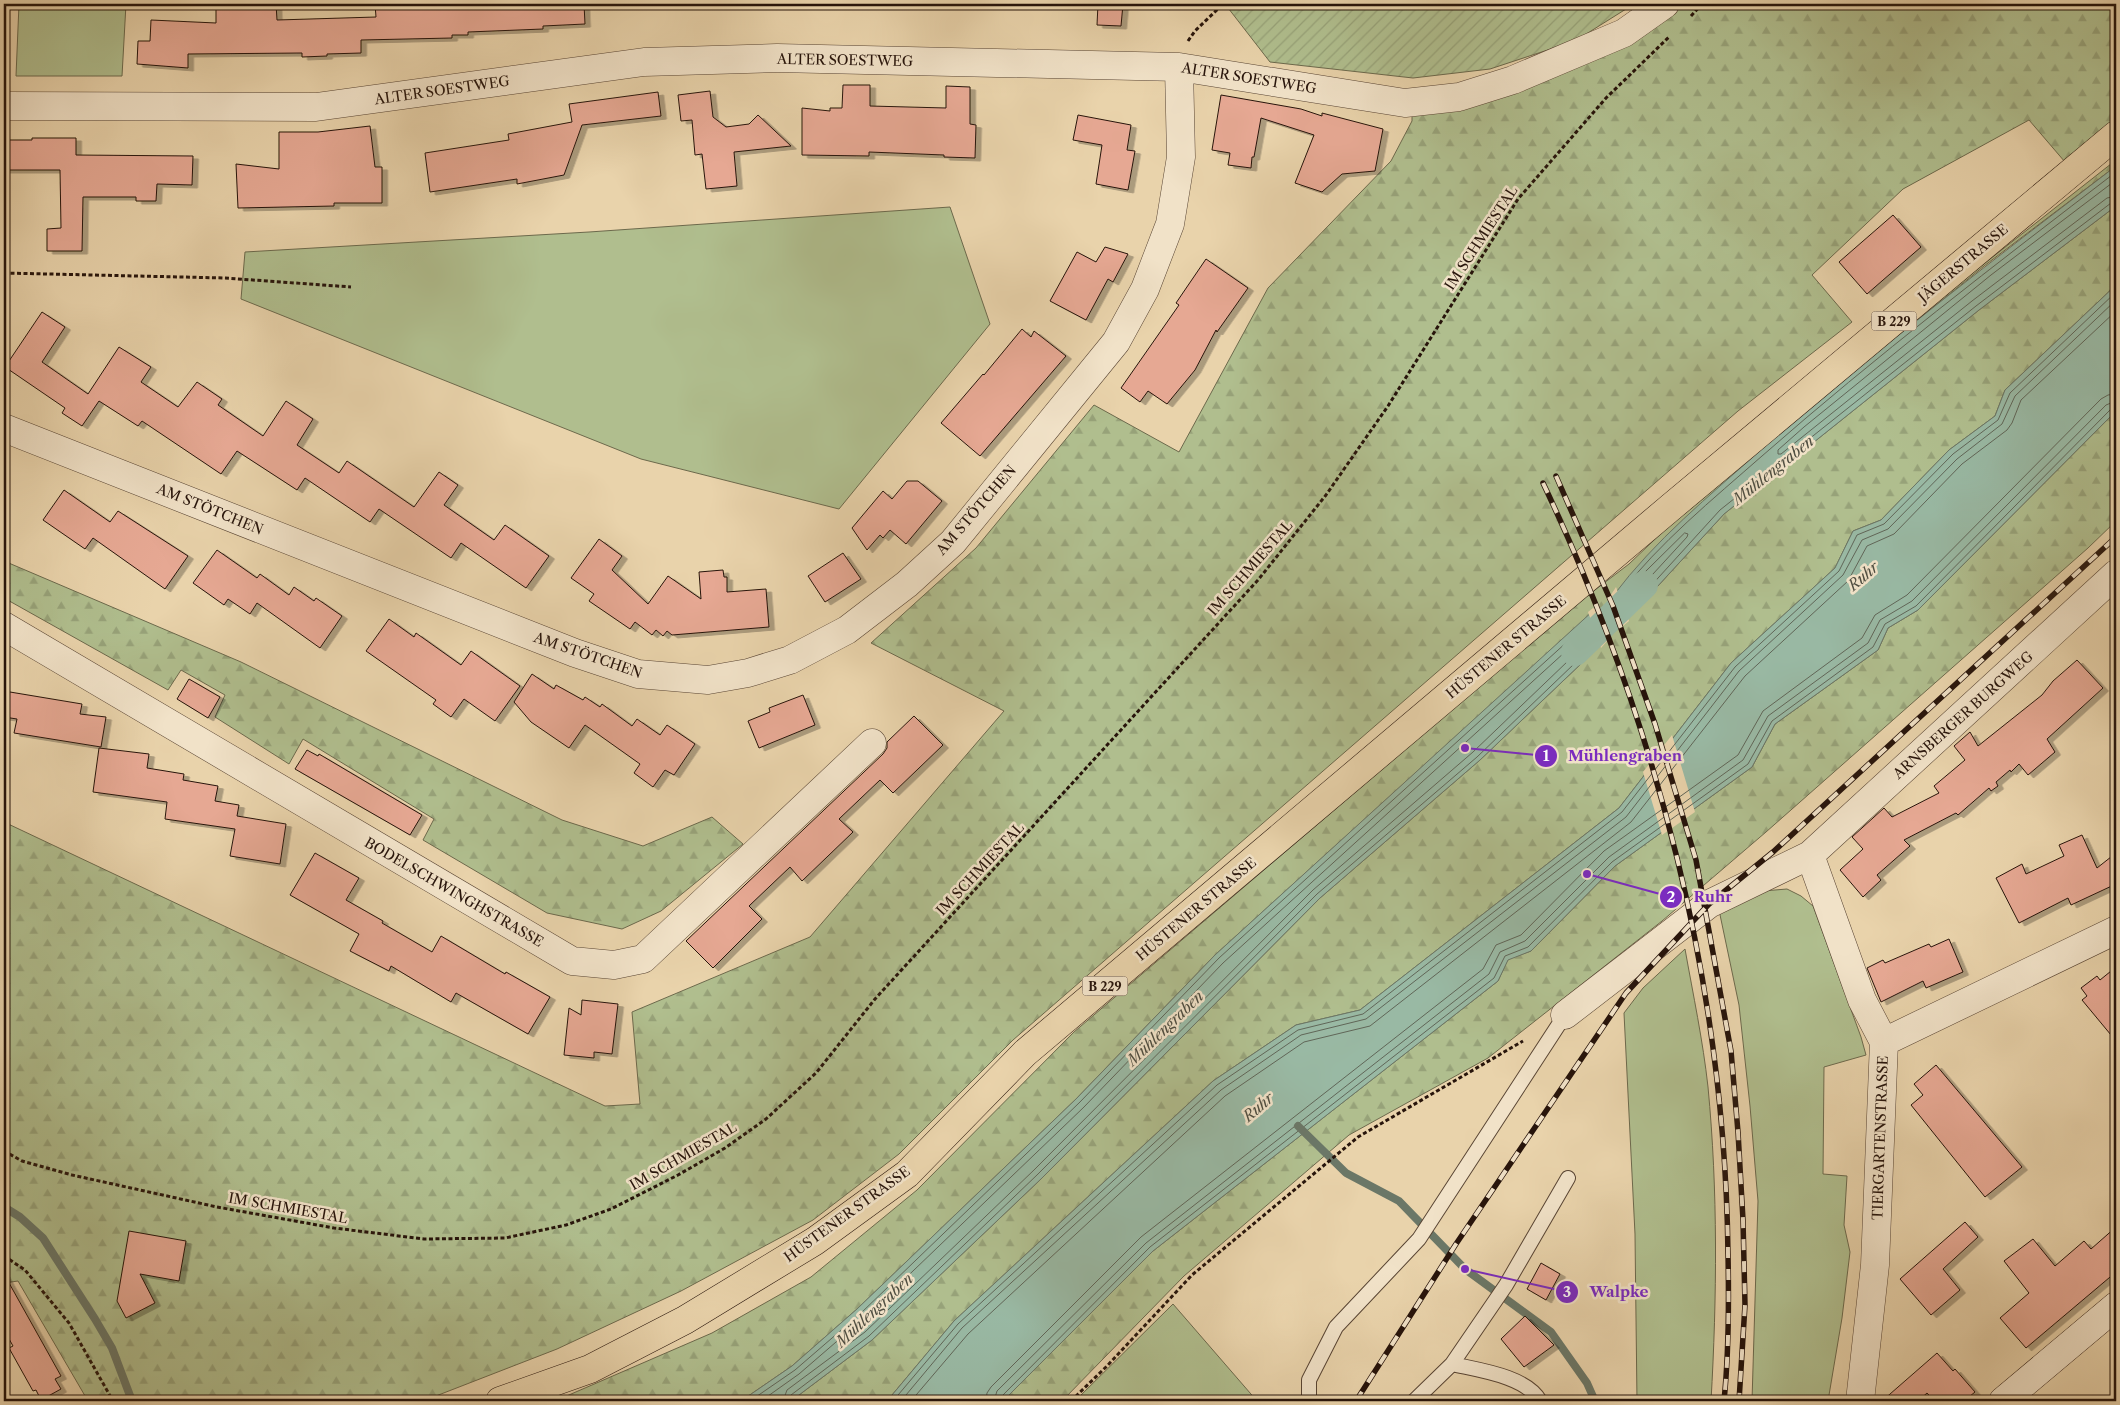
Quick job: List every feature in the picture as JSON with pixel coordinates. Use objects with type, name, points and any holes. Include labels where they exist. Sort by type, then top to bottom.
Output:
[{"type":"main road","name":"JÄGERSTRASSE","points":[[1671,507],[2116,135]]},
{"type":"main road","name":"HÜSTENER STRASSE","points":[[500,1401],[590,1369],[685,1320],[815,1241],[907,1174],[1025,1053],[1671,507]]},
{"type":"street","name":"ALTER SOESTWEG","points":[[4,106],[316,108],[644,62],[777,58],[1179,67],[1405,103],[1459,97],[1513,80],[1624,33],[1665,4]]},
{"type":"street","name":"AM STÖTCHEN","points":[[4,428],[575,653],[638,674],[708,680],[748,673],[790,660],[847,630],[907,584],[953,542],[1116,342],[1145,289],[1170,224],[1181,157],[1179,67]]},
{"type":"street","name":"ARNSBERGER BURGWEG","points":[[1565,1015],[1709,904],[1810,855],[2116,574]]},
{"type":"street","name":"BODELSCHWINGHSTRASSE","points":[[4,626],[572,961],[614,966],[644,959],[872,743]]},
{"type":"street","points":[[1810,855],[1862,1000],[1884,1042]]},
{"type":"street","name":"TIERGARTENSTRASSE","points":[[1860,1401],[1875,1265],[1884,1042],[2116,930]]},
{"type":"street","points":[[2003,1401],[2116,1306]]},
{"type":"lane","points":[[1309,1401],[1309,1380],[1336,1327],[1419,1239],[1565,1015]]},
{"type":"lane","points":[[1414,1401],[1452,1364],[1506,1285],[1568,1178]]},
{"type":"lane","points":[[1452,1364],[1513,1380],[1536,1394],[1540,1401]]},
{"type":"path","points":[[1179,67],[1184,46],[1195,31],[1223,4]]},
{"type":"path","points":[[1688,18],[1702,4]]},
{"type":"path","name":"IM SCHMIESTAL","points":[[4,1151],[22,1161],[217,1207],[334,1228],[424,1239],[505,1238],[566,1225],[611,1209],[726,1148],[766,1119],[816,1074],[874,999],[1258,580],[1326,495],[1388,406],[1518,199],[1606,98],[1674,31]]},
{"type":"path","points":[[4,273],[225,278],[351,287]]},
{"type":"path","points":[[1071,1401],[1106,1367],[1192,1275],[1358,1136],[1491,1061]]},
{"type":"path","points":[[4,1256],[25,1270],[68,1323],[113,1401]]},
{"type":"green space","points":[[19,4],[126,4],[122,76],[16,76]]},
{"type":"green space","points":[[1225,4],[1634,4],[1575,41],[1490,69],[1413,78],[1270,62]]},
{"type":"green space","points":[[1678,4],[2116,4],[2116,121],[2065,162],[2029,120],[1903,189],[1812,275],[1852,322],[1738,411],[1013,1040],[899,1154],[813,1220],[681,1291],[557,1349],[423,1401],[88,1401],[18,1281],[4,1283],[4,822],[605,1106],[640,1104],[632,1012],[810,937],[1004,711],[871,643],[976,548],[1094,405],[1179,452],[1268,288],[1391,161],[1412,121],[1412,113]]},
{"type":"green space","points":[[2116,160],[2116,166],[1984,266],[1797,419],[1623,624],[1724,514],[1979,310],[2116,206],[2116,285],[2005,390],[1995,416],[1949,450],[1881,520],[1853,531],[1835,568],[1731,663],[1619,808],[1360,1010],[1296,1025],[1213,1081],[954,1321],[887,1401],[791,1401],[872,1340],[1042,1178],[1320,898],[1480,760],[1606,640],[1594,611],[1215,955],[1076,1099],[857,1309],[792,1366],[741,1401],[555,1401],[712,1333],[811,1277],[917,1190],[1074,1032],[1570,609],[1629,564],[1694,502],[1840,377]]},
{"type":"green space","points":[[950,207],[990,324],[839,509],[641,459],[241,299],[245,252],[589,232]]},
{"type":"green space","points":[[2116,411],[2116,521],[2088,548],[1766,832],[1662,921],[1488,1058],[1349,1135],[1184,1276],[1062,1401],[1003,1401],[1153,1251],[1498,981],[1508,959],[1531,951],[1615,866],[1752,767],[1775,724],[1878,650],[1888,628],[1918,610]]},
{"type":"green space","points":[[4,561],[241,662],[562,820],[643,846],[712,817],[743,844],[661,911],[622,929],[547,913],[423,840],[434,819],[303,739],[289,764],[215,717],[225,695],[181,670],[168,690],[4,598]]},
{"type":"green space","points":[[1787,889],[1801,896],[1813,906],[1866,1055],[1824,1067],[1823,1174],[1847,1176],[1844,1225],[1850,1252],[1842,1318],[1828,1401],[1752,1401],[1758,1201],[1739,1005],[1719,910],[1763,891]]},
{"type":"green space","points":[[1685,949],[1706,1070],[1714,1165],[1715,1283],[1711,1401],[1637,1401],[1635,1234],[1624,1013],[1643,988]]},
{"type":"green space","points":[[1173,1304],[1257,1401],[1075,1401]]},
{"type":"water","points":[[2116,166],[2116,206],[1979,310],[1724,514],[1623,624],[1613,596],[1647,556],[1683,519],[1848,376],[1936,305]]},
{"type":"water","points":[[2116,285],[2116,411],[1918,610],[1888,628],[1878,650],[1775,724],[1752,767],[1615,866],[1531,951],[1508,960],[1498,981],[1153,1251],[1003,1401],[887,1401],[954,1321],[1213,1081],[1296,1025],[1360,1010],[1619,808],[1731,663],[1835,568],[1853,531],[1881,520],[1949,450],[1995,416],[2005,390]]},
{"type":"water","points":[[1594,610],[1606,640],[1480,760],[1320,898],[1042,1178],[872,1340],[791,1401],[741,1401],[792,1366],[857,1309],[1076,1099],[1215,955]]},
{"type":"pier","points":[[1616,587],[1629,621],[1623,626],[1610,596]]},
{"type":"pier","points":[[1593,608],[1596,609],[1608,640],[1601,648],[1588,612]]},
{"type":"pier","points":[[1672,735],[1695,812],[1662,835],[1643,772]]},
{"type":"building","points":[[216,4],[276,4],[277,20],[376,17],[375,4],[584,4],[585,24],[543,26],[543,29],[468,32],[468,35],[452,35],[452,38],[361,40],[361,53],[302,57],[302,53],[188,54],[188,68],[137,64],[138,41],[150,41],[151,20],[216,23]]},
{"type":"building","points":[[1098,4],[1123,4],[1121,26],[1097,25]]},
{"type":"building","points":[[843,85],[870,85],[870,106],[946,108],[946,86],[970,87],[970,124],[976,125],[975,158],[869,152],[869,156],[802,155],[802,108],[830,111],[830,108],[842,108]]},
{"type":"building","points":[[710,91],[713,117],[726,127],[749,124],[758,115],[791,146],[734,152],[737,186],[706,189],[702,154],[695,155],[692,120],[681,121],[678,95]]},
{"type":"building","points":[[658,92],[661,116],[582,125],[564,175],[517,184],[517,179],[430,192],[425,153],[509,140],[508,134],[572,122],[569,104]]},
{"type":"building","points":[[1221,95],[1301,109],[1322,116],[1322,113],[1383,129],[1375,171],[1342,174],[1322,192],[1295,183],[1314,135],[1261,118],[1251,168],[1228,165],[1230,153],[1212,150]]},
{"type":"building","points":[[1078,115],[1131,125],[1127,150],[1135,151],[1128,190],[1096,184],[1102,145],[1073,140]]},
{"type":"building","points":[[370,126],[375,167],[382,167],[382,203],[334,203],[334,206],[238,208],[236,164],[279,169],[279,132],[318,132]]},
{"type":"building","points":[[32,138],[76,138],[76,155],[193,156],[192,185],[157,184],[156,201],[136,201],[136,197],[83,197],[82,251],[47,251],[47,229],[61,228],[60,170],[4,170],[4,140],[32,140]]},
{"type":"building","points":[[1893,215],[1921,247],[1867,294],[1839,262]]},
{"type":"building","points":[[1105,247],[1128,254],[1113,282],[1108,279],[1086,320],[1050,301],[1077,252],[1096,262]]},
{"type":"building","points":[[1206,259],[1248,288],[1217,332],[1216,330],[1195,370],[1167,404],[1148,391],[1140,402],[1121,388],[1179,305],[1176,303]]},
{"type":"building","points":[[42,312],[65,327],[42,362],[88,394],[119,347],[151,367],[141,382],[178,407],[197,382],[222,399],[218,405],[263,436],[286,401],[313,419],[297,445],[339,473],[347,461],[414,507],[439,472],[458,485],[444,505],[494,540],[505,525],[549,556],[526,588],[461,543],[451,558],[379,509],[370,522],[305,478],[297,490],[237,451],[221,474],[142,421],[138,426],[99,401],[82,426],[62,413],[65,408],[5,367]]},
{"type":"building","points":[[1022,329],[1031,337],[1034,331],[1066,356],[980,456],[941,423]]},
{"type":"building","points":[[907,481],[918,481],[942,501],[906,544],[890,530],[883,538],[880,535],[867,550],[852,528],[883,491],[892,499]]},
{"type":"building","points":[[64,490],[110,522],[118,511],[188,556],[165,589],[93,538],[85,549],[43,520]]},
{"type":"building","points":[[599,539],[622,556],[612,570],[648,604],[668,576],[701,599],[699,572],[723,570],[724,577],[727,577],[727,592],[766,589],[769,627],[672,635],[667,631],[663,636],[656,630],[652,635],[635,622],[630,629],[589,601],[594,594],[571,578]]},
{"type":"building","points":[[217,550],[257,578],[260,574],[289,595],[294,587],[314,601],[316,598],[342,616],[320,648],[257,603],[250,614],[228,599],[224,605],[193,583]]},
{"type":"building","points":[[843,553],[861,579],[825,602],[808,576]]},
{"type":"building","points":[[389,619],[414,637],[416,633],[461,665],[471,651],[520,686],[495,721],[464,699],[451,717],[433,704],[436,700],[366,651]]},
{"type":"building","points":[[2077,660],[2103,688],[2047,739],[2055,752],[2028,775],[2019,764],[1996,782],[1998,786],[1991,791],[1989,788],[1958,815],[1956,813],[1904,840],[1910,846],[1877,875],[1881,880],[1863,897],[1840,870],[1863,849],[1852,837],[1884,808],[1892,817],[1939,793],[1934,786],[1965,760],[1954,746],[1970,732],[1978,746],[2042,695],[2053,681]]},
{"type":"building","points":[[532,674],[554,689],[556,685],[583,700],[585,697],[600,707],[602,704],[632,726],[637,719],[660,735],[667,725],[695,744],[674,775],[665,770],[653,787],[634,773],[640,764],[585,725],[569,748],[531,722],[514,702]]},
{"type":"building","points":[[189,679],[220,697],[208,718],[177,699]]},
{"type":"building","points":[[4,691],[82,704],[80,714],[106,717],[101,747],[14,733],[17,719],[4,717]]},
{"type":"building","points":[[803,695],[815,725],[759,748],[748,721],[770,712],[769,708]]},
{"type":"building","points":[[914,716],[943,745],[893,793],[880,780],[839,819],[853,832],[802,881],[790,867],[749,906],[762,919],[713,968],[686,941],[883,754],[887,748],[887,742]]},
{"type":"building","points":[[99,748],[149,754],[147,768],[184,774],[183,780],[218,786],[215,801],[239,805],[237,816],[286,824],[280,864],[230,856],[235,829],[165,819],[167,802],[93,792]]},
{"type":"building","points":[[307,750],[318,756],[319,754],[422,815],[410,835],[295,769]]},
{"type":"building","points":[[2082,835],[2097,868],[2116,853],[2116,884],[2071,905],[2068,898],[2019,923],[1996,878],[2022,864],[2026,874],[2064,856],[2059,845]]},
{"type":"building","points":[[315,853],[359,878],[346,900],[383,921],[382,923],[432,952],[441,936],[505,974],[506,972],[550,997],[528,1034],[456,993],[451,1002],[391,966],[389,971],[350,951],[359,934],[290,895]]},
{"type":"building","points":[[1949,939],[1963,972],[1926,988],[1923,981],[1881,1002],[1867,968],[1883,960],[1885,963],[1929,944],[1931,947]]},
{"type":"building","points":[[2116,967],[2116,1041],[2082,1000],[2087,996],[2081,988],[2097,976],[2100,980]]},
{"type":"building","points":[[582,1000],[618,1004],[612,1054],[594,1052],[594,1058],[564,1055],[569,1008],[581,1015]]},
{"type":"building","points":[[1936,1065],[2022,1167],[1985,1197],[1911,1105],[1923,1095],[1914,1084]]},
{"type":"building","points":[[1965,1222],[1978,1237],[1943,1269],[1960,1290],[1931,1315],[1900,1279]]},
{"type":"building","points":[[2116,1227],[2116,1272],[2026,1348],[2000,1318],[2029,1293],[2004,1261],[2033,1239],[2055,1266],[2084,1241],[2091,1249]]},
{"type":"building","points":[[129,1231],[186,1241],[179,1281],[140,1274],[155,1303],[126,1318],[117,1301]]},
{"type":"building","points":[[1541,1263],[1560,1274],[1546,1300],[1527,1289]]},
{"type":"building","points":[[4,1274],[61,1376],[55,1379],[61,1389],[41,1400],[36,1390],[33,1391],[9,1348],[13,1346],[4,1330]]},
{"type":"building","points":[[1525,1316],[1554,1345],[1524,1367],[1501,1339]]},
{"type":"building","points":[[1937,1353],[1953,1371],[1955,1369],[1975,1392],[1964,1401],[1935,1401],[1927,1393],[1918,1401],[1882,1401]]},
{"type":"waterway","name":"Mühlengraben","points":[[1575,652],[1644,585]]},
{"type":"waterway","points":[[1298,1126],[1346,1173],[1399,1201],[1465,1269],[1551,1332],[1587,1383],[1595,1401]]},
{"type":"waterway","points":[[4,1207],[20,1217],[43,1238],[112,1348],[132,1401]]},
{"type":"railway","points":[[1556,476],[1613,606],[1655,724],[1696,860],[1731,1051],[1738,1132],[1745,1305],[1739,1401]]},
{"type":"railway","points":[[1543,483],[1584,574],[1620,667],[1651,762],[1677,858],[1698,956],[1714,1054],[1724,1154],[1729,1291],[1724,1401]]},
{"type":"railway","points":[[1356,1401],[1456,1244],[1626,993],[1709,904],[1773,852],[2116,537]]},
{"type":"place","name":"Mühlengraben","points":[[1465,748]]},
{"type":"place","name":"Ruhr","points":[[1587,874]]},
{"type":"place","name":"Walpke","points":[[1465,1269]]}]
